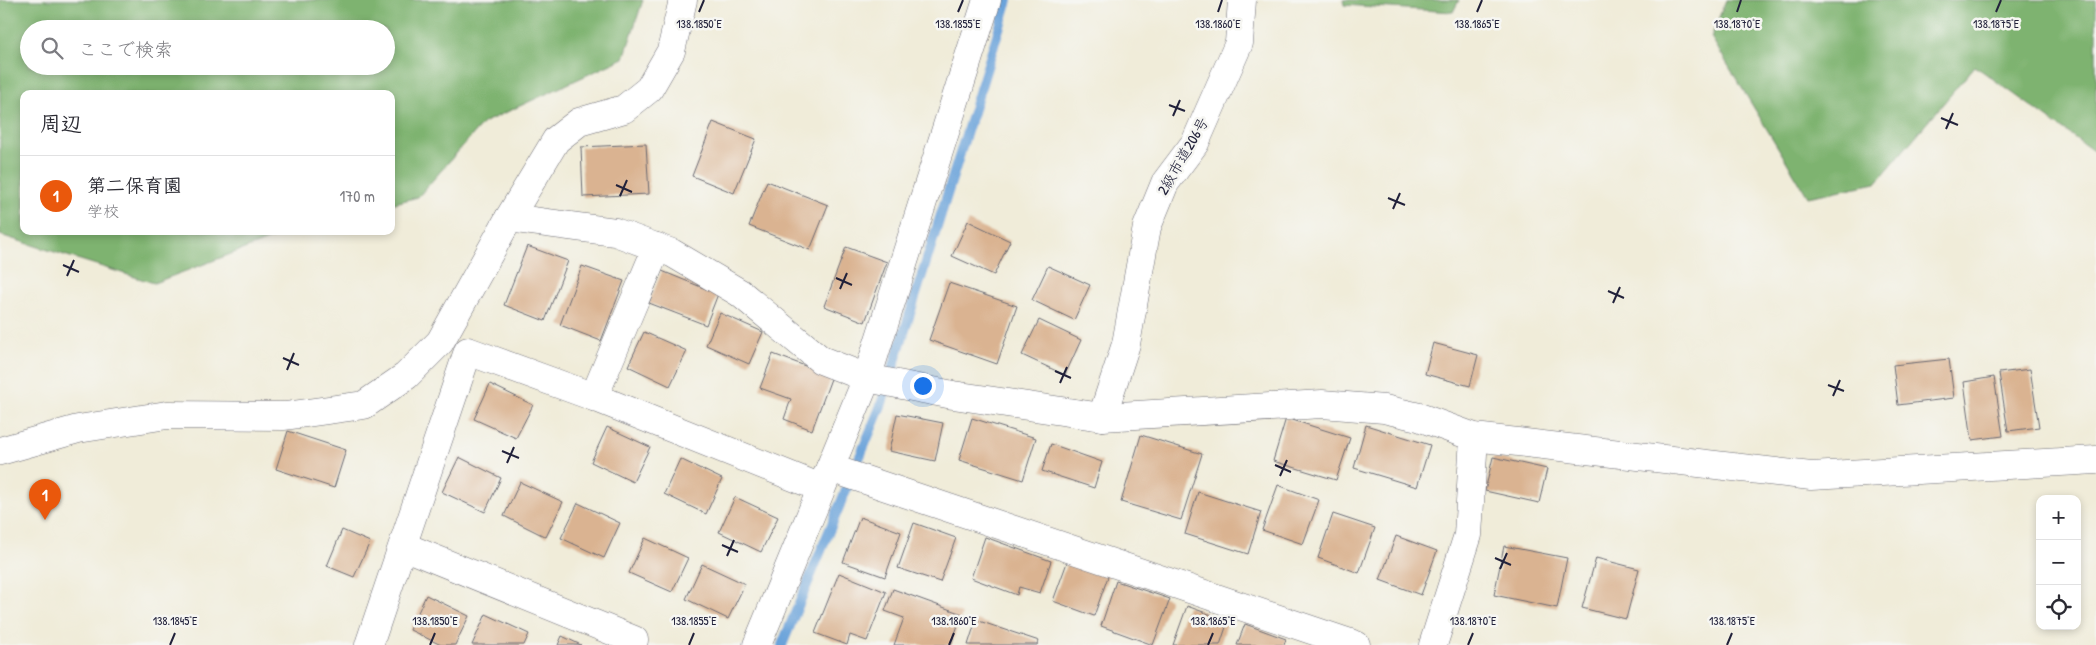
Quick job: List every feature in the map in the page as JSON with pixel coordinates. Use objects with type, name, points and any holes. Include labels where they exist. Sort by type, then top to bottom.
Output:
[{"type":"street","points":[[0,451],[78,429],[167,415],[285,416],[364,405],[406,376],[440,342],[509,218],[556,140],[579,122],[624,109],[650,90],[671,51],[683,0]]},
{"type":"street","points":[[757,645],[867,378],[987,0]]},
{"type":"street","name":"2級市道206号","points":[[1102,417],[1126,344],[1147,227],[1165,182],[1195,143],[1239,43],[1242,0]]},
{"type":"street","points":[[509,218],[615,232],[657,247],[672,253],[740,293],[821,360],[867,378],[954,395],[1102,417],[1322,404],[1384,409],[1419,417],[1474,438],[1811,476],[2096,460]]},
{"type":"street","points":[[594,397],[657,247]]},
{"type":"street","points":[[440,342],[825,478],[1356,645]]},
{"type":"street","points":[[369,645],[468,351]]},
{"type":"street","points":[[1434,645],[1468,535],[1474,438]]},
{"type":"street","points":[[403,546],[634,640],[632,645]]},
{"type":"green space","points":[[0,0],[643,0],[624,58],[483,123],[418,197],[395,203],[395,90],[20,90],[20,235],[281,235],[154,283],[0,235]]},
{"type":"green space","points":[[1343,0],[1459,0],[1453,12],[1344,5]]},
{"type":"green space","points":[[1726,0],[2096,0],[2096,153],[1975,66],[1876,183],[1808,197],[1711,37]]},
{"type":"building","points":[[713,122],[756,139],[734,193],[692,176]]},
{"type":"building","points":[[646,144],[649,194],[583,197],[581,147]]},
{"type":"building","points":[[767,181],[828,205],[810,250],[749,226]]},
{"type":"building","points":[[968,221],[1010,241],[994,275],[952,256]]},
{"type":"building","points":[[527,246],[568,261],[545,321],[504,305]]},
{"type":"building","points":[[846,247],[887,262],[865,322],[824,306]]},
{"type":"building","points":[[582,266],[624,281],[601,341],[560,325]]},
{"type":"building","points":[[1048,266],[1090,285],[1074,320],[1032,300]]},
{"type":"building","points":[[662,271],[718,294],[706,325],[649,303]]},
{"type":"building","points":[[949,283],[1017,306],[997,364],[929,340]]},
{"type":"building","points":[[720,313],[763,332],[749,364],[706,345]]},
{"type":"building","points":[[1039,320],[1081,340],[1065,375],[1022,355]]},
{"type":"building","points":[[644,332],[687,351],[670,386],[628,366]]},
{"type":"building","points":[[1433,343],[1478,355],[1470,386],[1425,374]]},
{"type":"building","points":[[773,354],[832,376],[812,430],[784,419],[791,399],[760,388]]},
{"type":"building","points":[[1949,359],[1954,398],[1898,405],[1893,365]]},
{"type":"building","points":[[2030,369],[2039,427],[2008,431],[1999,373]]},
{"type":"building","points":[[1994,377],[2003,436],[1972,440],[1964,382]]},
{"type":"building","points":[[490,384],[533,405],[516,438],[474,419]]},
{"type":"building","points":[[897,414],[943,423],[935,461],[889,451]]},
{"type":"building","points":[[972,418],[1036,438],[1023,480],[959,460]]},
{"type":"building","points":[[1286,418],[1350,438],[1336,480],[1273,461]]},
{"type":"building","points":[[1366,425],[1430,445],[1417,487],[1354,468]]},
{"type":"building","points":[[607,427],[650,447],[633,482],[591,462]]},
{"type":"building","points":[[288,431],[346,450],[334,488],[276,469]]},
{"type":"building","points":[[1141,435],[1202,454],[1181,520],[1121,502]]},
{"type":"building","points":[[1051,444],[1102,462],[1094,488],[1042,471]]},
{"type":"building","points":[[459,457],[501,478],[485,512],[442,492]]},
{"type":"building","points":[[1493,457],[1547,469],[1539,503],[1485,491]]},
{"type":"building","points":[[680,459],[722,479],[706,514],[664,494]]},
{"type":"building","points":[[520,482],[563,502],[546,537],[504,516]]},
{"type":"building","points":[[1278,485],[1319,500],[1303,544],[1262,530]]},
{"type":"building","points":[[1198,492],[1261,512],[1248,554],[1185,534]]},
{"type":"building","points":[[735,497],[778,517],[761,552],[719,532]]},
{"type":"building","points":[[578,503],[620,523],[604,558],[561,538]]},
{"type":"building","points":[[1333,514],[1375,528],[1359,573],[1318,558]]},
{"type":"building","points":[[860,517],[901,532],[885,577],[843,562]]},
{"type":"building","points":[[914,523],[956,538],[940,582],[898,568]]},
{"type":"building","points":[[342,530],[370,542],[354,577],[327,566]]},
{"type":"building","points":[[1396,536],[1437,551],[1421,595],[1380,580]]},
{"type":"building","points":[[985,537],[1051,561],[1040,593],[1019,587],[1017,595],[971,578]]},
{"type":"building","points":[[645,538],[688,558],[672,592],[629,573]]},
{"type":"building","points":[[1504,546],[1567,558],[1557,608],[1494,595]]},
{"type":"building","points":[[1069,557],[1110,571],[1094,616],[1053,601]]},
{"type":"building","points":[[1596,558],[1639,569],[1626,619],[1582,608]]},
{"type":"building","points":[[702,564],[745,584],[728,619],[686,599]]},
{"type":"building","points":[[839,573],[886,592],[867,641],[850,635],[847,645],[815,633]]},
{"type":"building","points":[[1116,581],[1170,599],[1153,645],[1101,626]]},
{"type":"building","points":[[893,589],[962,614],[951,645],[894,645],[904,618],[885,611]]},
{"type":"building","points":[[426,595],[469,616],[455,645],[441,645],[410,630]]},
{"type":"building","points":[[1187,606],[1228,621],[1220,645],[1173,645]]},
{"type":"building","points":[[486,614],[529,634],[524,645],[472,645]]},
{"type":"building","points":[[976,620],[1039,641],[1037,645],[968,645]]},
{"type":"building","points":[[1245,624],[1286,639],[1284,645],[1237,645]]},
{"type":"building","points":[[562,636],[581,645],[558,645]]},
{"type":"waterway","points":[[782,645],[882,403],[1008,0]]},
{"type":"place","name":"第二保育園","points":[[45,520]]}]
